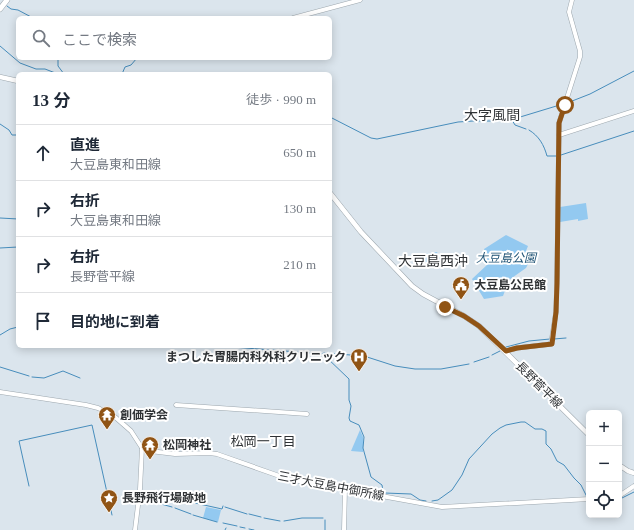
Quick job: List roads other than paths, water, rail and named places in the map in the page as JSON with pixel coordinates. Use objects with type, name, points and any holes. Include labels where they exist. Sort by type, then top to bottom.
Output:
[{"type":"highway","points":[[0,9],[7,0]]},
{"type":"main road","points":[[300,16],[360,0]]},
{"type":"main road","points":[[506,351],[517,348],[552,344],[556,312],[557,283],[559,123],[580,57],[580,51],[569,12],[572,0]]},
{"type":"main road","points":[[0,77],[16,81]]},
{"type":"main road","points":[[559,135],[634,111]]},
{"type":"main road","name":"長野菅平線","points":[[332,196],[361,232],[412,286],[423,294],[464,316],[479,326],[506,351],[586,432]]},
{"type":"main road","points":[[0,392],[84,404],[107,412],[122,422],[142,448],[140,489],[135,530]]},
{"type":"main road","points":[[176,405],[307,414]]},
{"type":"main road","name":"三才大豆島中御所線","points":[[142,448],[150,451],[175,454],[217,454],[288,479],[442,506],[586,499]]},
{"type":"main road","points":[[622,467],[634,473]]},
{"type":"main road","points":[[622,494],[634,486]]},
{"type":"main road","points":[[344,530],[345,489]]},
{"type":"waterway","points":[[7,6],[29,16]]},
{"type":"waterway","points":[[0,46],[16,60]]},
{"type":"waterway","points":[[16,60],[20,63],[36,69],[45,69],[53,72]]},
{"type":"waterway","points":[[58,60],[58,66],[62,72]]},
{"type":"waterway","points":[[123,72],[125,67],[131,65],[135,60]]},
{"type":"waterway","points":[[567,103],[590,94],[634,71]]},
{"type":"waterway","points":[[332,118],[371,138],[377,139],[458,122],[507,121],[563,104]]},
{"type":"waterway","points":[[512,120],[515,125],[526,129]]},
{"type":"waterway","points":[[0,124],[9,130],[12,135],[16,135]]},
{"type":"waterway","points":[[529,130],[541,141],[547,156],[556,156]]},
{"type":"waterway","points":[[561,155],[634,131]]},
{"type":"waterway","points":[[0,218],[16,219]]},
{"type":"waterway","points":[[0,248],[16,247]]},
{"type":"waterway","points":[[0,335],[16,328]]},
{"type":"waterway","points":[[554,339],[566,338]]},
{"type":"waterway","points":[[506,347],[529,341],[550,339]]},
{"type":"waterway","points":[[245,348],[324,354]]},
{"type":"waterway","points":[[492,355],[500,351]]},
{"type":"waterway","points":[[324,353],[364,356],[395,366],[415,369],[441,369],[469,364]]},
{"type":"waterway","points":[[325,356],[349,379],[349,400],[351,406],[349,418],[350,421],[359,425],[364,437],[363,448],[371,477],[382,485],[385,493],[411,494],[420,500],[426,501]]},
{"type":"waterway","points":[[474,362],[489,357]]},
{"type":"waterway","points":[[0,367],[29,376]]},
{"type":"waterway","points":[[32,377],[44,378],[63,371],[80,378]]},
{"type":"waterway","points":[[432,501],[438,500],[452,490],[462,475],[469,459],[492,434],[506,425],[521,422],[525,422],[535,429],[542,429],[546,431],[546,444],[551,449],[557,461],[564,465],[581,485],[586,495]]},
{"type":"waterway","points":[[29,486],[19,441],[92,425],[112,515]]},
{"type":"waterway","points":[[622,498],[634,492]]},
{"type":"waterway","points":[[150,501],[172,507]]},
{"type":"waterway","points":[[195,503],[222,509],[223,506]]},
{"type":"waterway","points":[[225,507],[247,514]]},
{"type":"waterway","points":[[175,508],[191,514]]},
{"type":"waterway","points":[[249,514],[261,517]]},
{"type":"waterway","points":[[193,515],[217,522]]},
{"type":"waterway","points":[[264,518],[280,521]]},
{"type":"waterway","points":[[284,521],[302,518],[323,518]]},
{"type":"waterway","points":[[325,520],[325,530]]},
{"type":"waterway","points":[[223,523],[237,526]]},
{"type":"waterway","points":[[240,527],[245,528]]},
{"type":"waterway","points":[[249,529],[254,530]]},
{"type":"place","name":"大豆島公民館","points":[[461,300]]},
{"type":"place","name":"まつした胃腸内科外科クリニック","points":[[359,372]]},
{"type":"place","name":"創価学会","points":[[107,430]]},
{"type":"place","name":"松岡神社","points":[[150,460]]},
{"type":"place","name":"長野飛行場跡地","points":[[109,513]]},
{"type":"district","name":"大字風間","points":[[492,115]]},
{"type":"district","name":"大豆島西沖","points":[[433,261]]},
{"type":"district","name":"松岡一丁目","points":[[263,441]]},
{"type":"park label","name":"大豆島公園","points":[[506,258]]}]
